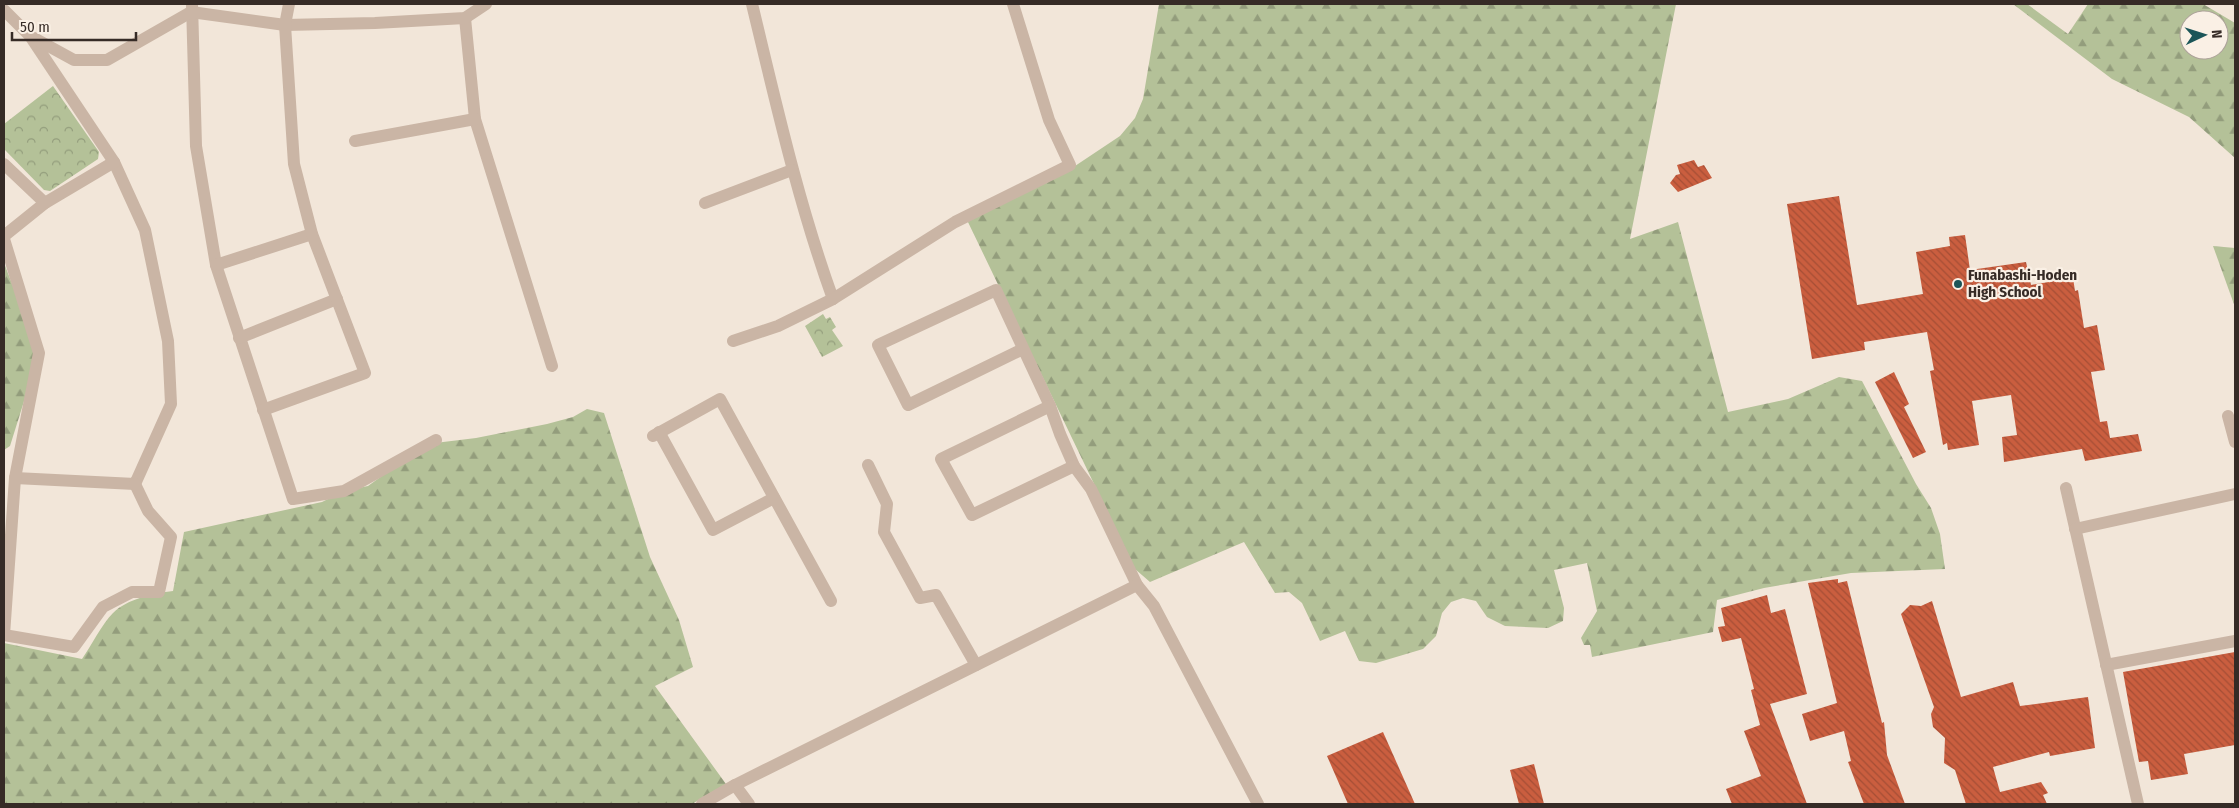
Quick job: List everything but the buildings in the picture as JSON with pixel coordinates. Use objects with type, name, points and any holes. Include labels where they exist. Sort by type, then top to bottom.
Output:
[{"type":"street","points":[[263,410],[364,373],[312,234],[294,164],[285,25],[290,4]]},
{"type":"street","points":[[30,36],[74,60],[107,60],[191,8],[285,25],[375,24],[465,18],[486,4]]},
{"type":"street","points":[[752,4],[792,170],[813,244],[833,299]]},
{"type":"street","points":[[733,341],[778,326],[833,299],[956,222],[1070,164],[1050,120],[1013,4]]},
{"type":"street","points":[[191,8],[196,146],[216,266],[293,499],[344,492],[436,440]]},
{"type":"street","points":[[4,10],[30,36],[114,162],[145,230],[168,341],[170,404],[135,484],[148,511],[171,537],[158,592],[132,592],[103,607],[74,648],[4,635],[15,478],[38,353],[4,237],[45,203],[114,162]]},
{"type":"street","points":[[465,18],[475,119],[552,366]]},
{"type":"street","points":[[355,141],[475,119]]},
{"type":"street","points":[[4,164],[45,203]]},
{"type":"street","points":[[705,203],[792,170]]},
{"type":"street","points":[[216,266],[312,234]]},
{"type":"street","points":[[1023,349],[908,405],[878,345],[996,290],[1050,406],[1074,466],[1091,490],[1137,585],[1154,606],[1258,804]]},
{"type":"street","points":[[239,338],[337,299]]},
{"type":"street","points":[[774,498],[713,530],[656,434],[720,399],[831,601]]},
{"type":"street","points":[[1050,406],[941,459],[972,515],[1074,466]]},
{"type":"street","points":[[2228,416],[2235,442]]},
{"type":"street","points":[[868,465],[887,504],[884,532],[915,590],[920,598],[936,595],[976,665]]},
{"type":"street","points":[[15,478],[135,484]]},
{"type":"street","points":[[2066,488],[2138,804]]},
{"type":"street","points":[[2075,528],[2235,494]]},
{"type":"street","points":[[702,804],[735,785],[1137,585]]},
{"type":"street","points":[[2106,665],[2235,641]]},
{"type":"street","points":[[735,785],[749,804]]},
{"type":"green space","points":[[1159,4],[1676,4],[1630,239],[1678,222],[1728,412],[1788,399],[1839,377],[1862,381],[1916,484],[1931,508],[1940,534],[1945,569],[1851,573],[1764,588],[1717,600],[1713,632],[1592,657],[1590,645],[1584,645],[1581,638],[1597,611],[1587,563],[1554,570],[1564,608],[1563,621],[1548,628],[1505,626],[1487,617],[1476,601],[1463,598],[1451,602],[1442,613],[1436,636],[1423,649],[1376,663],[1359,661],[1345,631],[1320,641],[1302,603],[1289,592],[1275,593],[1244,542],[1150,582],[1135,569],[967,220],[1075,166],[1120,136],[1135,118],[1143,99]]},
{"type":"green space","points":[[2013,4],[2027,4],[2068,34],[2088,4],[2203,4],[2213,10],[2179,10],[2179,60],[2229,60],[2229,19],[2235,23],[2235,158],[2189,117],[2112,79]]},
{"type":"green space","points":[[53,86],[99,152],[98,159],[50,191],[44,190],[4,149],[4,124]]},
{"type":"green space","points":[[2213,246],[2235,248],[2235,307]]},
{"type":"green space","points":[[4,263],[39,353],[10,446],[4,450]]},
{"type":"green space","points":[[823,314],[826,319],[830,317],[836,327],[832,330],[843,346],[822,357],[805,326]]},
{"type":"green space","points":[[587,409],[604,413],[650,557],[679,620],[693,667],[655,686],[726,784],[692,804],[4,804],[4,643],[82,659],[105,623],[119,608],[141,598],[173,591],[184,532],[322,502],[344,491],[368,486],[415,452],[435,443],[476,438],[547,424],[573,417]]},
{"type":"place","name":"Funabashi-Hoden High School","points":[[1958,284]]}]
